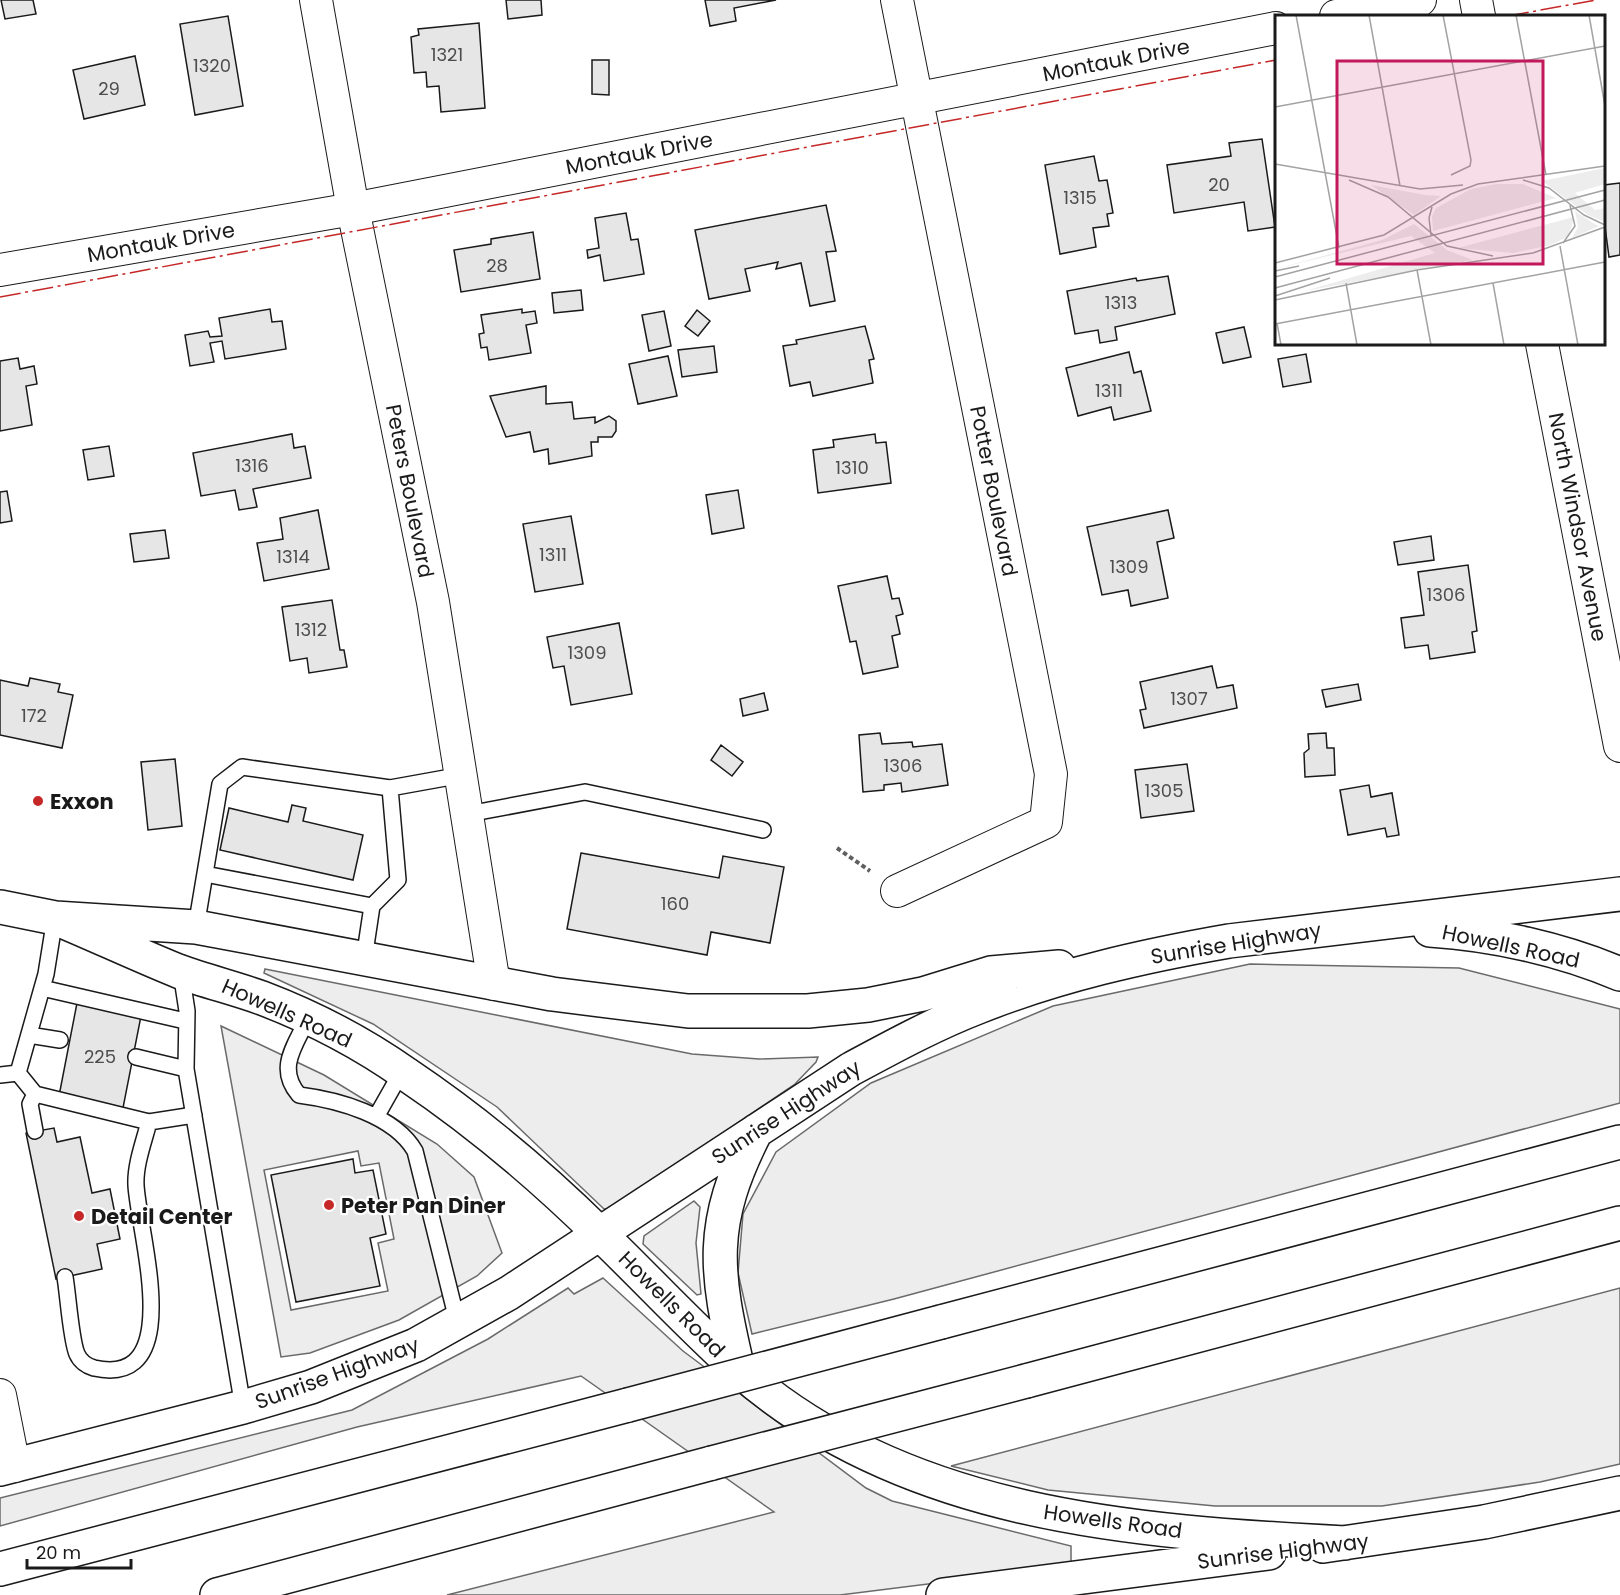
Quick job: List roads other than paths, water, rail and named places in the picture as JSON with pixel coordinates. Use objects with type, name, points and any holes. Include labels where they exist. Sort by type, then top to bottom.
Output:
[{"type":"main road","name":"Sunrise Highway","points":[[7,1468],[243,1407],[368,1366],[458,1324],[851,1069],[935,1025],[978,1007],[1108,965],[1229,941],[1620,894]]},
{"type":"main road","name":"Howells Road","points":[[0,907],[55,918],[196,927],[494,984],[653,1009],[726,1013],[808,1011],[895,1000],[1012,970],[1108,965]]},
{"type":"main road","name":"Howells Road","points":[[55,918],[182,972],[266,999],[308,1018],[402,1071],[497,1140],[599,1233],[738,1369],[774,1398],[862,1451],[948,1487],[1040,1511],[1154,1528],[1345,1543]]},
{"type":"main road","name":"Howells Road","points":[[1364,925],[1464,933],[1503,940],[1579,959],[1620,974]]},
{"type":"main road","points":[[738,1369],[720,1276],[719,1236],[735,1174],[756,1130]]},
{"type":"main road","points":[[0,1569],[1620,1142]]},
{"type":"main road","points":[[217,1595],[1620,1223]]},
{"type":"main road","name":"Sunrise Highway","points":[[943,1595],[1345,1543],[1543,1511],[1620,1493]]},
{"type":"street","name":"Peters Boulevard","points":[[316,0],[353,209],[433,602],[494,984]]},
{"type":"street","name":"Potter Boulevard","points":[[897,0],[1051,774],[1046,822],[897,891]]},
{"type":"street","points":[[1341,15],[1420,0]]},
{"type":"street","points":[[1476,0],[1479,15]]},
{"type":"street","name":"Montauk Drive","points":[[0,270],[353,209],[1275,28]]},
{"type":"street","name":"North Windsor Avenue","points":[[1542,345],[1620,746]]},
{"type":"street","points":[[0,1395],[7,1468]]},
{"type":"lane","points":[[196,927],[220,784],[242,767],[390,788],[462,775]]},
{"type":"lane","points":[[364,959],[372,906],[398,880],[390,788]]},
{"type":"lane","points":[[468,814],[585,792],[763,830]]},
{"type":"lane","points":[[205,874],[372,906]]},
{"type":"lane","points":[[18,1073],[42,988],[55,918]]},
{"type":"lane","points":[[182,972],[187,1011],[185,1021],[186,1069],[243,1407]]},
{"type":"lane","points":[[42,988],[185,1021]]},
{"type":"lane","points":[[308,1018],[286,1067],[290,1084],[299,1095],[318,1098],[376,1117],[399,1131],[415,1151],[458,1324]]},
{"type":"lane","points":[[29,1035],[60,1040]]},
{"type":"lane","points":[[136,1057],[186,1069]]},
{"type":"lane","points":[[376,1117],[402,1071]]},
{"type":"lane","points":[[0,1075],[18,1073]]},
{"type":"lane","points":[[18,1073],[35,1094],[148,1122],[194,1115]]},
{"type":"lane","points":[[35,1094],[30,1104],[35,1131]]},
{"type":"lane","points":[[65,1277],[77,1354],[87,1366],[103,1370],[128,1366],[143,1354],[150,1336],[151,1297],[135,1182],[148,1122]]},
{"type":"place","name":"Exxon","points":[[38,801]]},
{"type":"place","name":"Peter Pan Diner","points":[[329,1205]]},
{"type":"place","name":"Detail Center","points":[[79,1216]]}]
